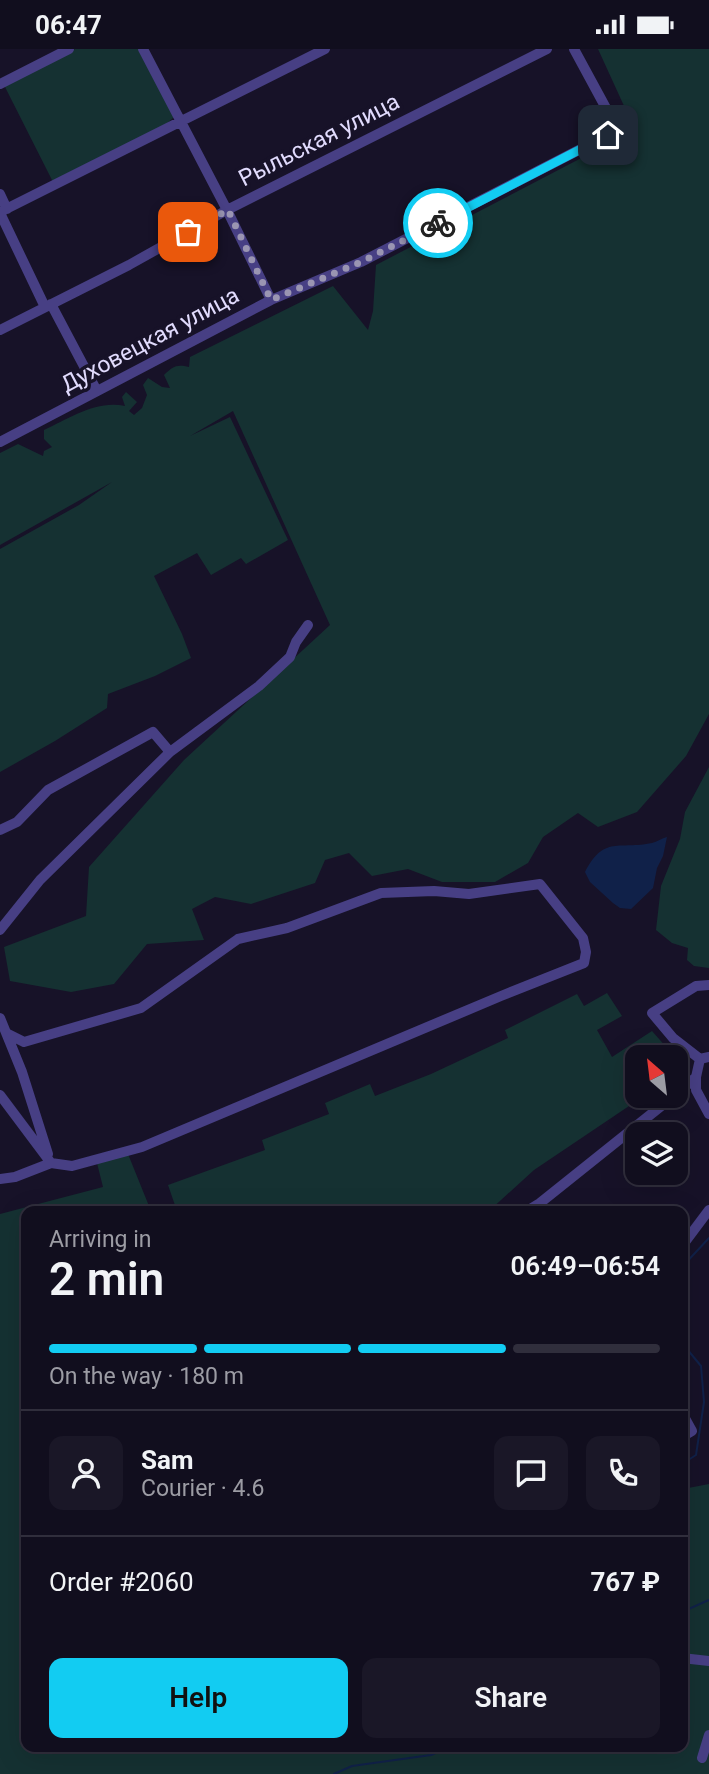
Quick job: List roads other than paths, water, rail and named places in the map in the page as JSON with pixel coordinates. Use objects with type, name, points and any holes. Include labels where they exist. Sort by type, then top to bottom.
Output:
[{"type":"street","points":[[0,84],[69,49]]},
{"type":"street","points":[[143,49],[228,210],[271,300]]},
{"type":"street","points":[[2,211],[326,49]]},
{"type":"street","name":"Рыльская улица","points":[[0,330],[228,210],[547,49]]},
{"type":"street","name":"Духовецкая улица","points":[[0,442],[271,300],[361,262],[608,135],[612,121],[573,49]]},
{"type":"street","points":[[0,194],[2,211],[48,306],[97,391]]},
{"type":"street","points":[[0,930],[40,880],[170,753],[260,687],[290,657],[296,642],[308,625]]},
{"type":"street","points":[[0,830],[17,822],[48,789],[153,732],[170,753]]},
{"type":"street","points":[[0,1179],[15,1177],[51,1163],[72,1166],[142,1147],[584,963],[586,952],[583,938],[540,884],[469,894],[434,891],[382,893],[288,928],[238,939],[141,1008],[24,1042],[8,1034]]},
{"type":"street","points":[[688,1084],[696,1077],[705,1058],[673,1038],[652,1013],[696,986],[709,985]]},
{"type":"street","points":[[0,1018],[8,1034],[51,1163]]},
{"type":"street","points":[[696,1077],[696,1090],[709,1114]]},
{"type":"street","points":[[0,1095],[51,1163]]},
{"type":"street","points":[[534,1206],[659,1108]]},
{"type":"street","points":[[688,1238],[709,1210]]},
{"type":"street","points":[[688,1659],[709,1661]]},
{"type":"street","points":[[702,1758],[709,1735]]},
{"type":"water","points":[[667,837],[653,888],[631,909],[620,908],[590,882],[585,872],[592,860],[606,848],[652,843]]},
{"type":"waterway","points":[[688,1261],[709,1238]]},
{"type":"waterway","points":[[688,1350],[701,1366],[704,1402],[696,1455],[688,1460]]},
{"type":"waterway","points":[[688,1609],[709,1600]]},
{"type":"waterway","points":[[334,1774],[352,1766],[438,1752]]}]
